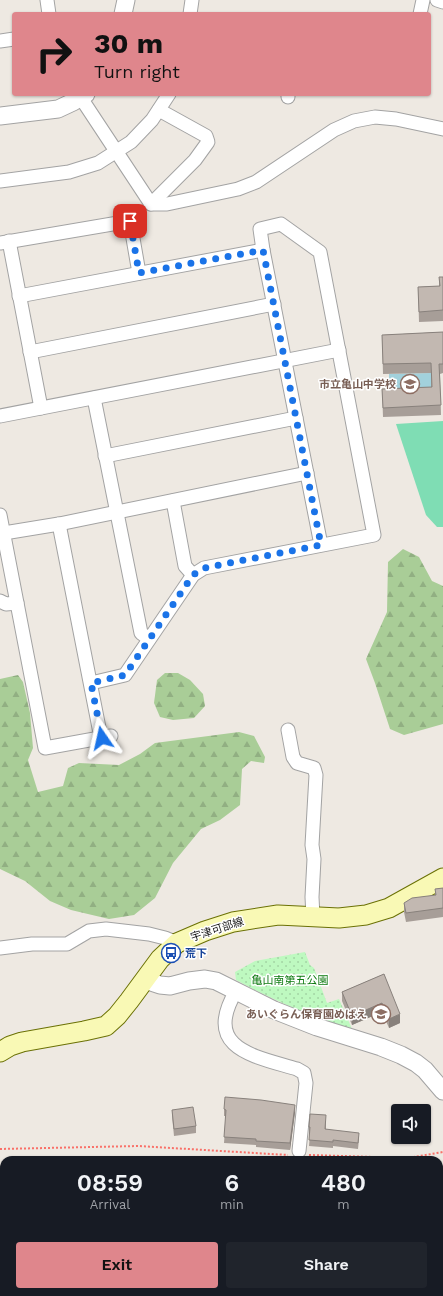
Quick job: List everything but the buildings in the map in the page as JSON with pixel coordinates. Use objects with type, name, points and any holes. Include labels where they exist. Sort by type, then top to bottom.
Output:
[{"type":"main road","name":"宇津可部線","points":[[0,1052],[10,1046],[22,1042],[106,1026],[117,1016],[160,959],[177,943],[205,931],[233,922],[278,915],[339,918],[360,916],[389,908],[443,878]]},
{"type":"street","points":[[47,0],[49,12]]},
{"type":"street","points":[[123,12],[126,0]]},
{"type":"street","points":[[190,12],[192,0]]},
{"type":"street","points":[[420,12],[423,0]]},
{"type":"street","points":[[437,0],[443,2]]},
{"type":"street","points":[[0,42],[12,39]]},
{"type":"street","points":[[0,116],[58,109],[84,96],[116,151],[151,204]]},
{"type":"street","points":[[0,180],[69,172],[98,163],[131,142],[152,120],[168,96]]},
{"type":"street","points":[[151,204],[195,160],[208,142],[206,136],[159,110]]},
{"type":"street","points":[[151,204],[167,204],[231,190],[256,182],[334,130],[354,121],[375,117],[396,119],[443,129]]},
{"type":"street","points":[[41,408],[20,296],[4,242],[130,221],[139,273]]},
{"type":"street","points":[[91,683],[125,675],[193,575],[204,568],[374,535],[320,252],[281,224],[260,229],[321,545]]},
{"type":"street","points":[[20,296],[263,250]]},
{"type":"street","points":[[30,352],[274,304]]},
{"type":"street","points":[[0,416],[339,350]]},
{"type":"street","points":[[94,398],[141,633],[149,639]]},
{"type":"street","points":[[105,456],[296,418]]},
{"type":"street","points":[[4,533],[59,524],[307,473]]},
{"type":"street","points":[[173,500],[185,566],[193,575]]},
{"type":"street","points":[[0,515],[46,748],[106,737],[91,683],[59,524]]},
{"type":"street","points":[[0,600],[6,604],[17,603]]},
{"type":"street","points":[[288,730],[293,757],[297,763],[314,768],[316,774],[312,845],[314,858],[312,897],[313,917]]},
{"type":"street","points":[[0,948],[32,944],[67,944],[89,931],[106,929],[149,934],[166,938],[177,943]]},
{"type":"street","points":[[145,980],[160,985],[170,986],[205,979],[216,981],[274,1010],[317,1027],[381,1047],[401,1055],[425,1070],[443,1090]]},
{"type":"street","points":[[236,991],[229,1001],[226,1013],[225,1028],[228,1038],[237,1048],[249,1054],[297,1069],[304,1073],[306,1083],[299,1154]]},
{"type":"path","points":[[0,1149],[138,1146],[354,1156]]},
{"type":"path","points":[[418,1156],[443,1151]]},
{"type":"green space","points":[[443,421],[443,527],[437,527],[426,515],[396,424]]},
{"type":"green space","points":[[403,549],[419,557],[432,581],[443,586],[443,724],[404,735],[390,729],[366,659],[387,612],[388,562]]},
{"type":"green space","points":[[165,673],[178,673],[190,680],[203,694],[205,706],[194,718],[173,720],[160,717],[154,703],[157,680]]},
{"type":"green space","points":[[18,675],[23,682],[30,713],[33,748],[28,760],[38,792],[63,786],[68,768],[79,763],[119,765],[140,754],[155,743],[239,732],[254,736],[265,757],[264,763],[251,761],[242,769],[240,805],[220,820],[201,829],[173,863],[155,898],[134,915],[109,919],[71,910],[50,901],[25,881],[0,869],[0,679]]},
{"type":"green space","name":"亀山南第五公園","points":[[305,952],[310,965],[314,968],[327,1003],[339,999],[352,1029],[293,1008],[236,980],[235,972],[255,961]]},
{"type":"water","points":[[431,373],[432,397],[389,398],[389,374]]},
{"type":"place","name":"市立亀山中学校","points":[[410,384]]},
{"type":"place","name":"荒下","points":[[171,953]]},
{"type":"place","name":"あいぐらん保育園めばえ","points":[[381,1014]]},
{"type":"route","points":[[102,738],[91,683],[125,675],[193,575],[204,568],[321,545],[286,360],[263,250],[139,273],[130,221]]}]
